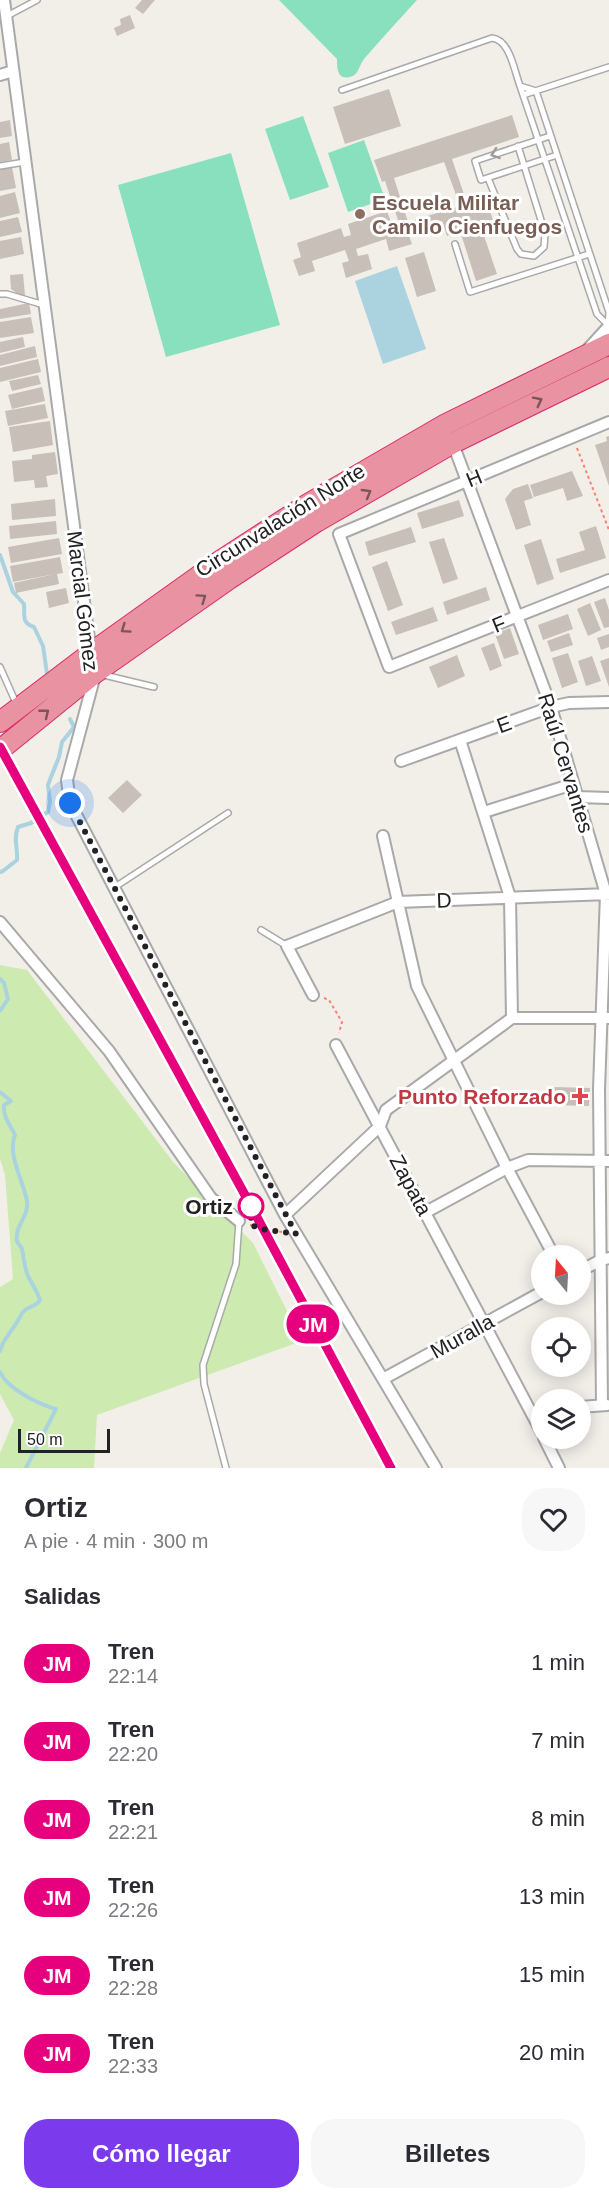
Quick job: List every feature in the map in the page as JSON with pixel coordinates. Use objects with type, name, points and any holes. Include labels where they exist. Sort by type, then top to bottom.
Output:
[{"type":"highway","name":"Circunvalación Norte","points":[[0,722],[91,653],[220,561],[308,504],[446,424],[582,357],[609,332]]},
{"type":"highway","name":"Circunvalación Norte","points":[[0,750],[96,673],[229,579],[316,522],[453,444],[609,367]]},
{"type":"street","name":"Marcial Gómez","points":[[4,0],[91,653],[96,673],[67,780],[70,803],[285,1215],[436,1468]]},
{"type":"street","points":[[0,75],[13,70]]},
{"type":"street","points":[[579,380],[582,357]]},
{"type":"street","name":"H","points":[[389,667],[339,534],[609,422]]},
{"type":"street","name":"Raúl Cervantes","points":[[446,424],[551,707],[607,894],[604,1089],[605,1405]]},
{"type":"street","name":"F","points":[[389,667],[609,580]]},
{"type":"street","name":"E","points":[[401,761],[551,707],[569,703],[609,702]]},
{"type":"street","points":[[460,740],[510,897],[512,1018]]},
{"type":"street","points":[[484,812],[573,784]]},
{"type":"street","points":[[577,797],[609,798]]},
{"type":"street","points":[[383,836],[417,986],[507,1168],[548,1245]]},
{"type":"street","name":"D","points":[[287,946],[398,902],[607,894]]},
{"type":"street","points":[[0,922],[108,1051],[211,1198],[239,1221]]},
{"type":"street","points":[[287,946],[313,995]]},
{"type":"street","points":[[285,1215],[380,1126],[386,1110],[512,1018],[605,1018]]},
{"type":"street","name":"Zapata","points":[[336,1045],[484,1324],[531,1403]]},
{"type":"street","points":[[426,1212],[507,1168],[528,1160],[604,1161]]},
{"type":"street","points":[[591,1266],[605,1259]]},
{"type":"street","name":"Muralla","points":[[382,1379],[531,1298]]},
{"type":"street","points":[[550,1449],[559,1468]]},
{"type":"lane","points":[[6,16],[38,0]]},
{"type":"lane","points":[[342,90],[492,38],[499,39],[505,45],[520,86],[597,315],[609,332]]},
{"type":"lane","points":[[523,95],[609,68]]},
{"type":"lane","points":[[520,86],[536,91]]},
{"type":"lane","points":[[536,91],[609,312],[609,332]]},
{"type":"lane","points":[[550,136],[475,161],[481,180],[557,155]]},
{"type":"lane","points":[[488,178],[517,249],[527,256],[534,256],[544,247],[545,233],[518,146]]},
{"type":"lane","points":[[0,166],[25,162]]},
{"type":"lane","points":[[455,244],[470,292],[590,254]]},
{"type":"lane","points":[[0,289],[7,294]]},
{"type":"lane","points":[[0,294],[44,305]]},
{"type":"lane","points":[[0,668],[18,708]]},
{"type":"lane","points":[[96,673],[154,687]]},
{"type":"lane","points":[[113,888],[228,813]]},
{"type":"lane","points":[[261,930],[287,946]]},
{"type":"lane","points":[[226,1468],[204,1384],[203,1365],[236,1264],[239,1221]]},
{"type":"path","points":[[573,437],[609,530]]},
{"type":"path","points":[[313,995],[329,1000],[342,1022],[336,1045]]},
{"type":"path","points":[[239,1221],[262,1229],[296,1234]]},
{"type":"green space","points":[[279,0],[417,0],[364,59],[357,72],[350,77],[342,77],[337,66],[337,59]]},
{"type":"green space","points":[[303,116],[329,187],[290,200],[265,129]]},
{"type":"green space","points":[[364,140],[385,199],[348,212],[328,153]]},
{"type":"green space","points":[[231,153],[280,325],[166,357],[118,185]]},
{"type":"green space","points":[[0,965],[27,970],[174,1163],[253,1243],[302,1341],[97,1415],[94,1468],[0,1468],[0,1453],[14,1420],[0,1394],[0,1287],[13,1279],[5,1175],[0,1159]]},
{"type":"water","points":[[397,266],[426,349],[383,364],[355,281]]},
{"type":"building","points":[[142,0],[155,0],[143,14],[135,8]]},
{"type":"building","points":[[130,15],[135,28],[117,36],[114,28],[121,25],[120,19]]},
{"type":"building","points":[[389,89],[401,126],[345,144],[333,107]]},
{"type":"building","points":[[512,115],[519,137],[452,159],[467,203],[485,197],[493,220],[480,224],[497,274],[476,281],[460,231],[447,236],[442,221],[408,233],[412,244],[389,251],[386,239],[356,249],[358,256],[368,254],[372,269],[346,278],[342,263],[349,261],[345,250],[312,261],[315,271],[299,276],[293,260],[301,257],[297,243],[341,228],[344,237],[351,235],[348,224],[387,211],[393,228],[400,226],[385,181],[382,182],[374,160]],"holes":[[[444,162],[460,206],[408,222],[394,178]]]},
{"type":"building","points":[[10,120],[12,136],[0,138],[0,122]]},
{"type":"building","points":[[9,142],[12,160],[0,162],[0,144]]},
{"type":"building","points":[[12,167],[16,188],[0,191],[0,169]]},
{"type":"building","points":[[15,192],[20,213],[0,218],[0,196]]},
{"type":"building","points":[[18,217],[22,232],[0,237],[0,221]]},
{"type":"building","points":[[21,237],[24,254],[0,259],[0,241]]},
{"type":"building","points":[[424,252],[436,291],[417,297],[405,258]]},
{"type":"building","points":[[23,274],[25,295],[21,296],[11,289],[10,275]]},
{"type":"building","points":[[29,303],[31,314],[0,319],[0,309]]},
{"type":"building","points":[[31,317],[34,333],[0,338],[0,322]]},
{"type":"building","points":[[23,337],[25,347],[0,353],[0,342]]},
{"type":"building","points":[[35,346],[37,357],[0,366],[0,355]]},
{"type":"building","points":[[38,359],[41,372],[0,382],[0,368]]},
{"type":"building","points":[[38,375],[41,384],[12,391],[9,381]]},
{"type":"building","points":[[42,387],[45,401],[12,409],[8,395]]},
{"type":"building","points":[[45,404],[48,418],[8,426],[5,411]]},
{"type":"building","points":[[50,421],[53,445],[13,452],[9,427]]},
{"type":"building","points":[[609,436],[609,486],[595,445],[607,441],[606,437]]},
{"type":"building","points":[[55,452],[58,474],[46,476],[48,487],[35,488],[34,480],[14,482],[12,461],[32,459],[32,455]]},
{"type":"building","points":[[572,471],[583,496],[567,501],[563,488],[534,497],[530,485]]},
{"type":"building","points":[[528,484],[533,498],[524,501],[531,525],[516,530],[505,499],[513,489]]},
{"type":"building","points":[[55,499],[56,516],[12,520],[11,504]]},
{"type":"building","points":[[459,500],[464,516],[422,529],[417,513]]},
{"type":"building","points":[[56,521],[57,534],[10,539],[9,526]]},
{"type":"building","points":[[596,526],[606,558],[560,573],[556,559],[585,550],[579,532]]},
{"type":"building","points":[[411,527],[416,542],[369,556],[365,542]]},
{"type":"building","points":[[59,538],[62,554],[11,563],[8,547]]},
{"type":"building","points":[[444,538],[458,579],[443,584],[429,542]]},
{"type":"building","points":[[541,539],[554,579],[537,585],[524,545]]},
{"type":"building","points":[[60,557],[63,573],[57,574],[59,584],[16,593],[14,583],[55,574],[13,582],[10,566]]},
{"type":"building","points":[[387,561],[403,605],[388,611],[372,567]]},
{"type":"building","points":[[486,587],[490,600],[447,615],[443,602]]},
{"type":"building","points":[[66,588],[69,603],[49,608],[46,592]]},
{"type":"building","points":[[605,598],[609,610],[609,627],[604,628],[594,602]]},
{"type":"building","points":[[590,603],[601,630],[588,636],[577,609]]},
{"type":"building","points":[[433,607],[438,621],[396,635],[391,622]]},
{"type":"building","points":[[568,614],[573,629],[543,640],[538,625]]},
{"type":"building","points":[[510,628],[519,654],[504,659],[495,634]]},
{"type":"building","points":[[569,633],[573,645],[551,652],[547,641]]},
{"type":"building","points":[[609,634],[609,647],[601,650],[597,638]]},
{"type":"building","points":[[494,643],[502,666],[490,671],[481,648]]},
{"type":"building","points":[[568,653],[578,682],[562,688],[552,658]]},
{"type":"building","points":[[457,655],[465,676],[438,688],[429,667]]},
{"type":"building","points":[[592,656],[601,681],[586,686],[578,661]]},
{"type":"building","points":[[609,658],[609,687],[600,661]]},
{"type":"building","points":[[127,780],[142,795],[123,813],[108,798]]},
{"type":"building","points":[[554,1087],[590,1088],[589,1106],[553,1105]]},
{"type":"waterway","points":[[0,555],[13,592],[24,604],[25,621],[34,627],[43,646],[47,674]]},
{"type":"waterway","points":[[0,872],[17,860],[18,827],[31,823],[48,812],[50,802],[48,785],[62,742],[74,727],[70,719]]},
{"type":"waterway","points":[[0,979],[4,983],[8,999],[0,1011]]},
{"type":"waterway","points":[[0,1092],[11,1101],[4,1105],[5,1114],[15,1135],[14,1159],[27,1201],[17,1241],[22,1249],[28,1276],[40,1300],[22,1313],[0,1351]]},
{"type":"waterway","points":[[0,1372],[24,1395],[56,1409],[26,1468]]},
{"type":"railway","points":[[0,747],[251,1206],[391,1468]]},
{"type":"train","name":"JM","points":[[0,747],[251,1206],[391,1468]]},
{"type":"place","name":"Escuela Militar Camilo Cienfuegos","points":[[360,214]]},
{"type":"place","name":"Punto Reforzado","points":[[580,1096]]},
{"type":"place","name":"Ortiz","points":[[251,1206]]},
{"type":"route","points":[[70,803],[296,1234],[251,1225],[251,1206]]}]
